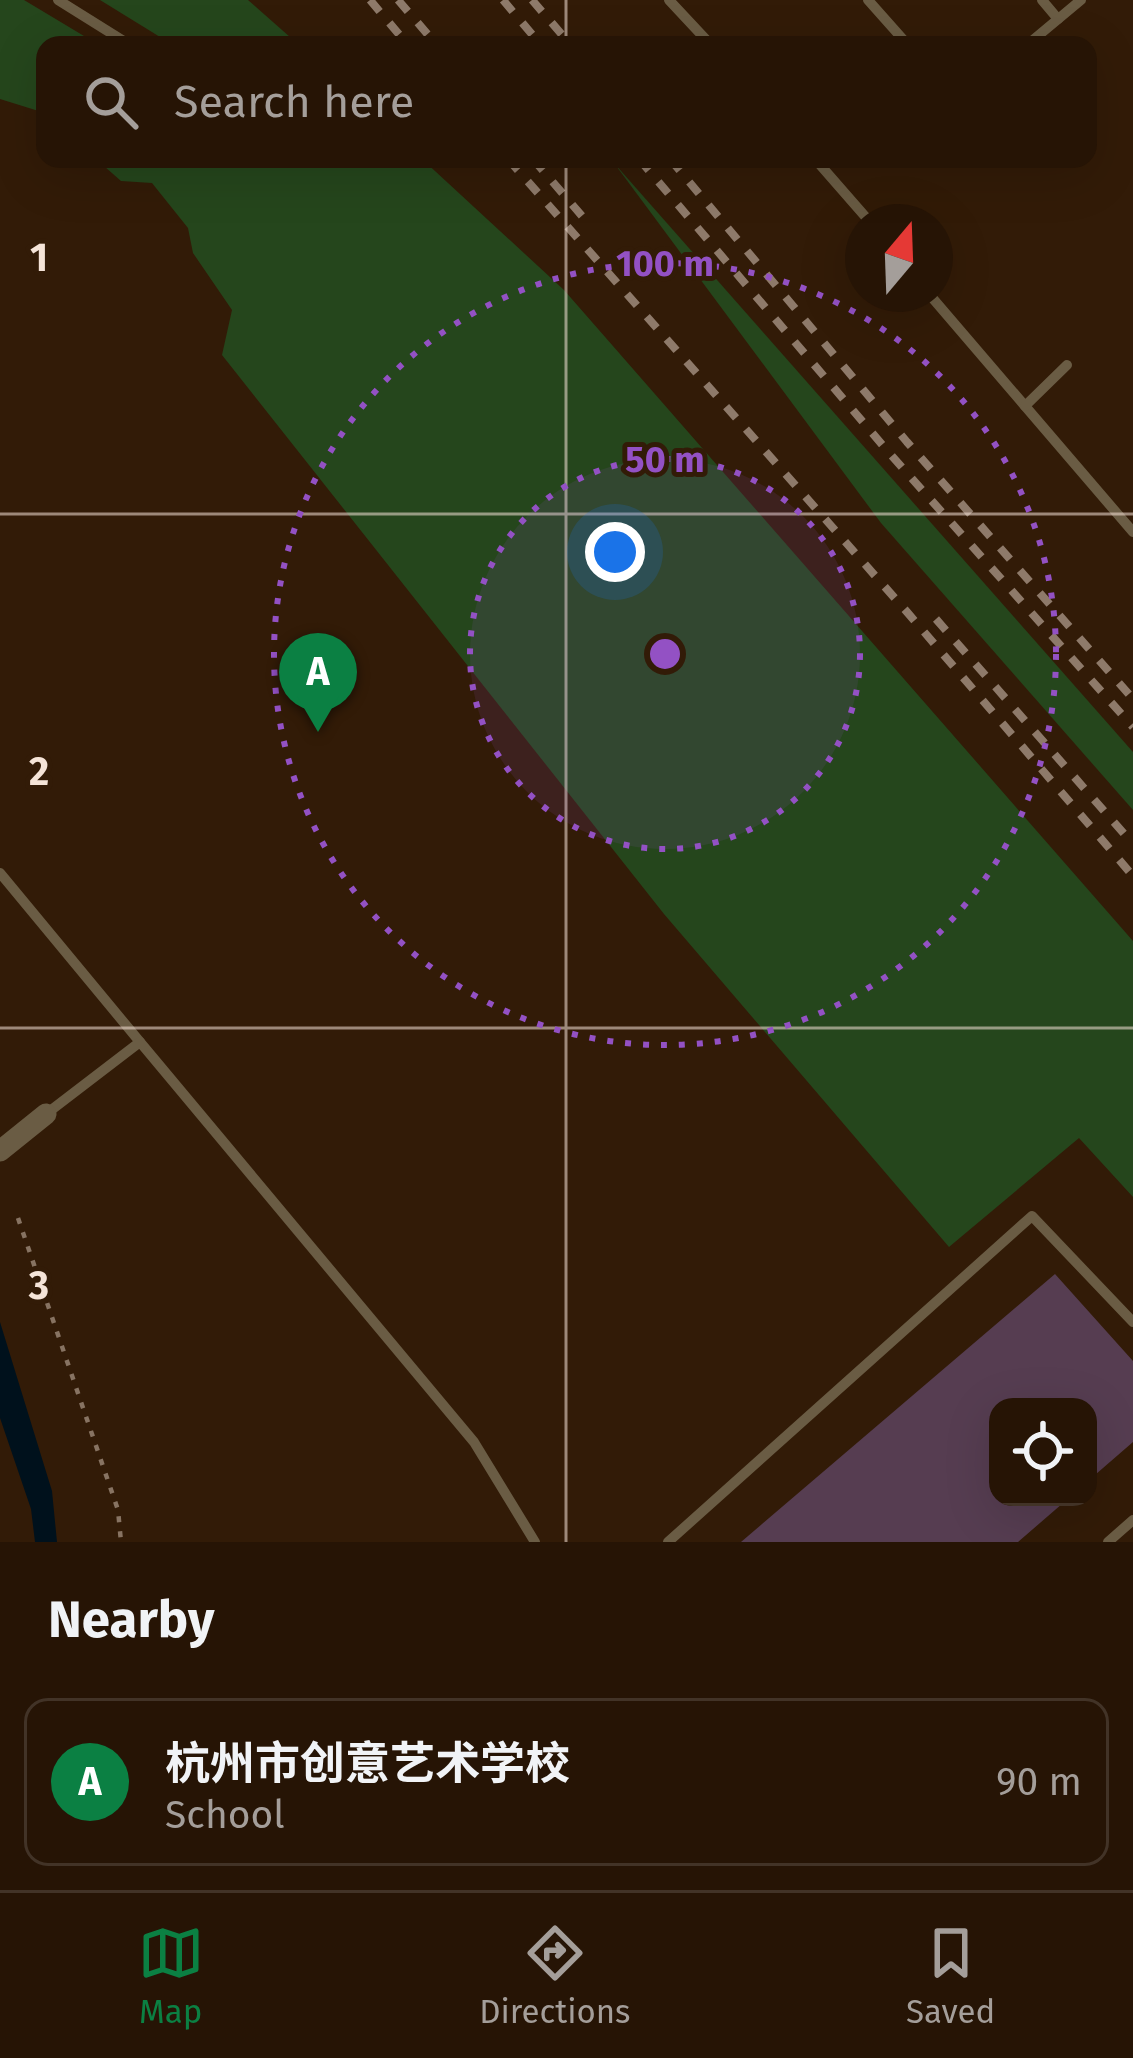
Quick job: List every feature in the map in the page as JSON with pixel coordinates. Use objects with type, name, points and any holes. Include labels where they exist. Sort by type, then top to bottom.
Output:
[{"type":"street","points":[[0,1151],[46,1114]]},
{"type":"lane","points":[[58,0],[116,36]]},
{"type":"lane","points":[[669,0],[703,36]]},
{"type":"lane","points":[[868,0],[900,36]]},
{"type":"lane","points":[[1042,0],[1058,19]]},
{"type":"lane","points":[[1038,36],[1081,0]]},
{"type":"lane","points":[[823,168],[854,204]]},
{"type":"lane","points":[[944,312],[1133,532]]},
{"type":"lane","points":[[1025,406],[1066,364]]},
{"type":"lane","points":[[0,873],[474,1442],[535,1542]]},
{"type":"lane","points":[[46,1114],[140,1042]]},
{"type":"lane","points":[[668,1542],[1032,1216],[1133,1322]]},
{"type":"lane","points":[[1108,1542],[1133,1520]]},
{"type":"path","points":[[18,1218],[118,1510],[121,1542]]},
{"type":"green space","points":[[0,0],[24,0],[84,36],[36,36],[36,110],[0,99]]},
{"type":"green space","points":[[100,0],[248,0],[289,36],[158,36]]},
{"type":"green space","points":[[106,168],[432,168],[564,290],[1133,941],[1133,1197],[1079,1138],[949,1247],[664,914],[222,355],[232,310],[193,253],[188,228],[152,183],[121,181]]},
{"type":"green space","points":[[618,168],[1133,752],[1133,810],[881,523]]},
{"type":"water","points":[[0,1322],[52,1491],[57,1542],[35,1542],[31,1509],[0,1418]]},
{"type":"building","points":[[1055,1274],[1133,1361],[1133,1442],[1097,1473],[1097,1398],[989,1398],[989,1506],[1060,1506],[1018,1542],[741,1542]]},
{"type":"railway","points":[[370,0],[400,36]]},
{"type":"railway","points":[[398,0],[429,36]]},
{"type":"railway","points":[[503,0],[533,36]]},
{"type":"railway","points":[[532,0],[563,36]]},
{"type":"railway","points":[[516,168],[1133,876]]},
{"type":"railway","points":[[541,168],[588,223]]},
{"type":"railway","points":[[647,168],[891,455],[1133,727]]},
{"type":"railway","points":[[678,168],[907,442],[1133,699]]},
{"type":"railway","points":[[936,619],[1133,844]]},
{"type":"place","name":"杭州市创意艺术学校","points":[[318,732]]}]
